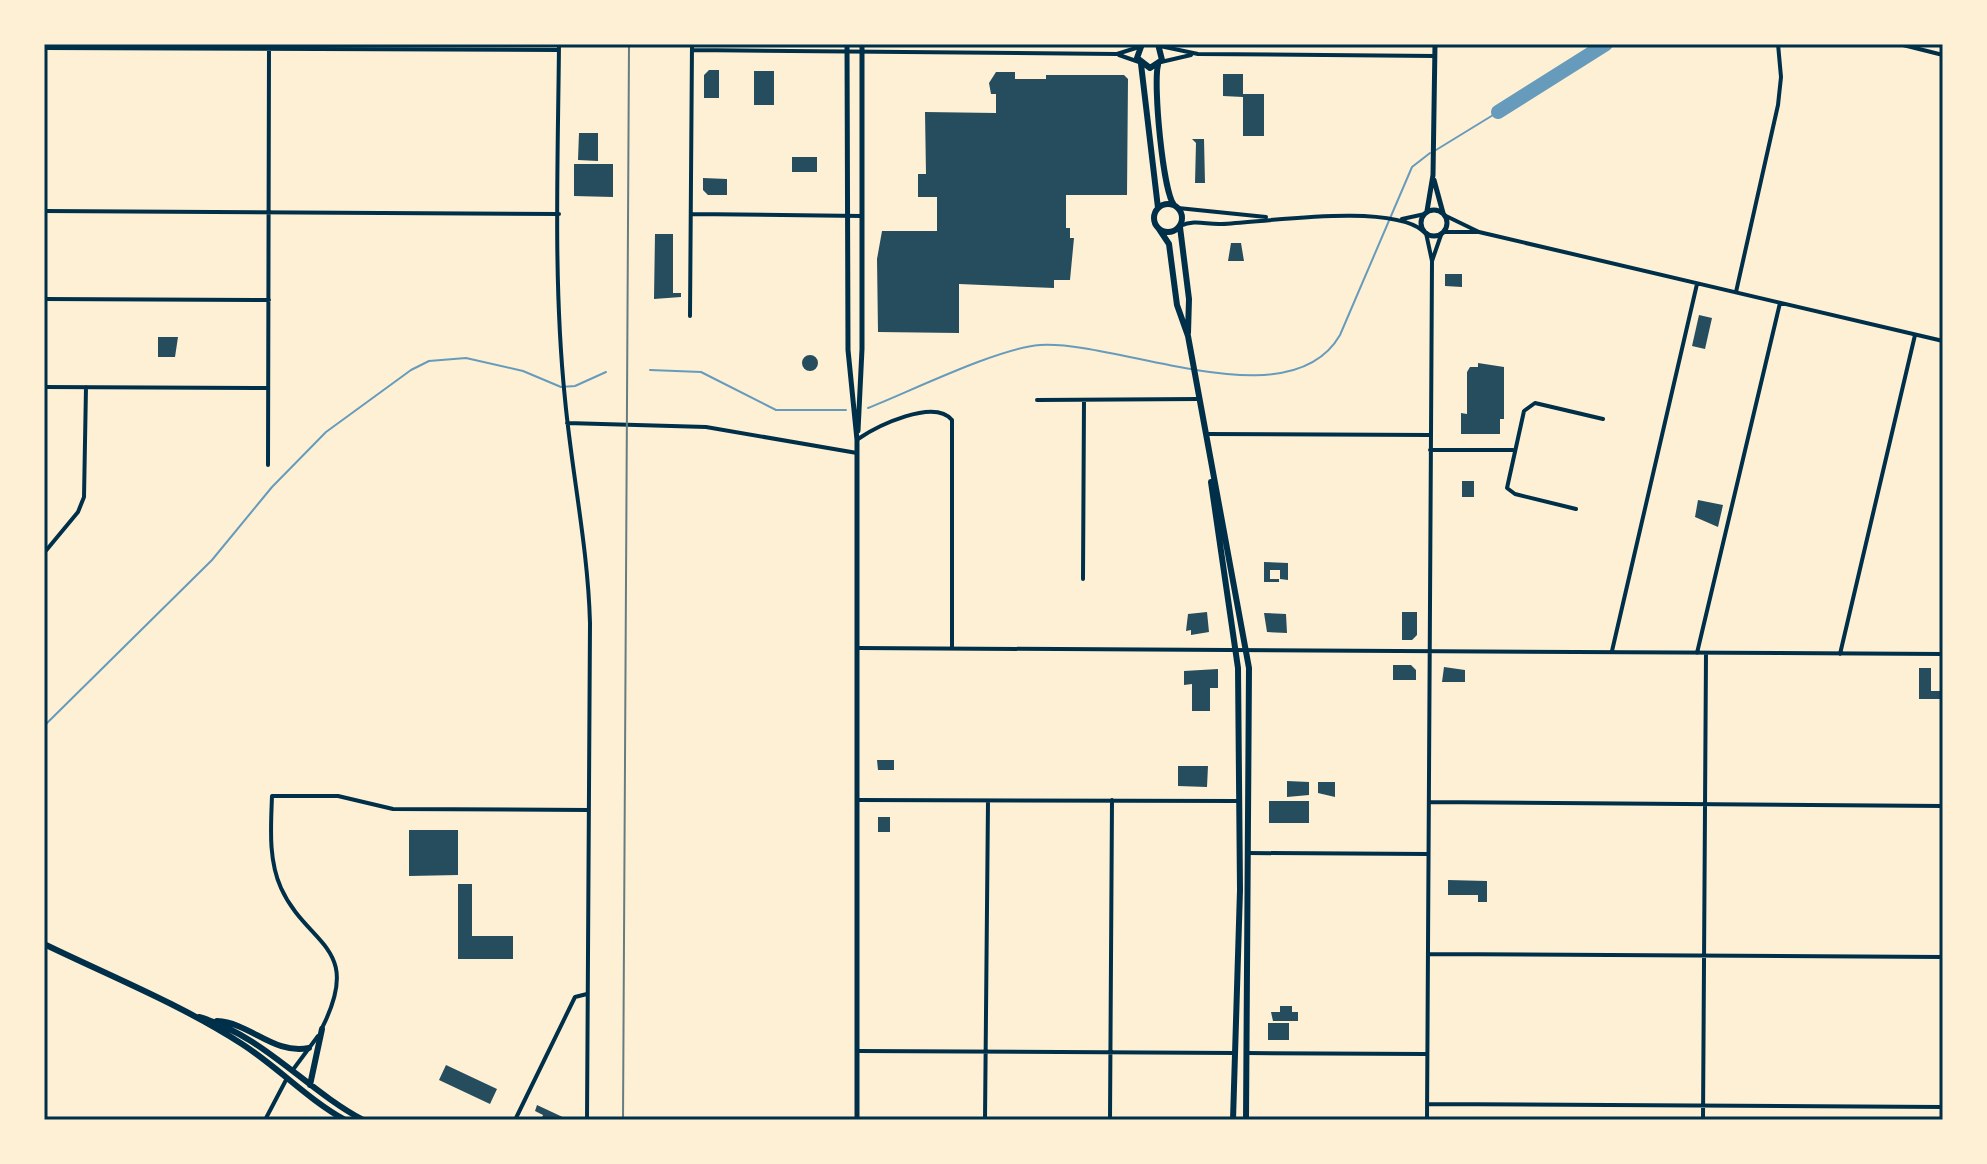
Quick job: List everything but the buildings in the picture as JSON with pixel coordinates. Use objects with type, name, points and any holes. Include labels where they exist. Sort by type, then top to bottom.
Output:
[{"type":"main road","points":[[1141,45],[1140,63],[1158,208],[1154,220],[1169,244],[1177,305],[1192,354],[1208,456],[1247,651],[1246,1120]]},
{"type":"main road","points":[[1159,45],[1163,55],[1159,64],[1157,111],[1167,190],[1183,218],[1180,226],[1189,299],[1188,336]]},
{"type":"main road","points":[[1140,63],[1150,68],[1159,64]]},
{"type":"main road","points":[[1158,208],[1176,206]]},
{"type":"main road","points":[[1159,229],[1172,232],[1180,226]]},
{"type":"main road","points":[[1208,456],[1236,651],[1239,801],[1233,1120]]},
{"type":"main road","points":[[44,944],[192,1015],[241,1043],[286,1080],[345,1120]]},
{"type":"main road","points":[[192,1015],[234,1024],[288,1050],[309,1048]]},
{"type":"main road","points":[[209,1020],[259,1044],[310,1085],[363,1120]]},
{"type":"main road","points":[[310,1085],[322,1029]]},
{"type":"street","points":[[857,1120],[857,438],[862,362],[862,44]]},
{"type":"street","points":[[1427,1120],[1432,261],[1421,220],[1426,213],[1433,173],[1435,44]]},
{"type":"street","points":[[1735,293],[1778,105],[1778,44]]},
{"type":"street","points":[[1780,57],[1784,44]]},
{"type":"street","points":[[1899,44],[1943,55]]},
{"type":"street","points":[[1117,54],[1141,45]]},
{"type":"street","points":[[1159,45],[1198,54],[1435,56]]},
{"type":"street","points":[[268,465],[269,46]]},
{"type":"street","points":[[44,48],[559,47],[563,379],[589,578],[587,1120]]},
{"type":"street","points":[[690,316],[692,47],[1117,54],[1140,63]]},
{"type":"street","points":[[847,48],[848,350],[857,438]]},
{"type":"street","points":[[1159,64],[1198,54]]},
{"type":"street","points":[[1432,261],[1442,233],[1444,215],[1433,173]]},
{"type":"street","points":[[1176,206],[1209,213],[1258,213],[1269,218]]},
{"type":"street","points":[[44,211],[559,214]]},
{"type":"street","points":[[1180,226],[1190,222],[1222,224],[1269,218],[1399,219],[1426,213],[1444,215],[1479,232],[1943,341]]},
{"type":"street","points":[[691,214],[861,216]]},
{"type":"street","points":[[1399,219],[1424,232],[1479,232]]},
{"type":"street","points":[[1612,652],[1697,284]]},
{"type":"street","points":[[44,299],[269,300]]},
{"type":"street","points":[[1697,653],[1780,303]]},
{"type":"street","points":[[1840,654],[1915,335]]},
{"type":"street","points":[[44,387],[268,388]]},
{"type":"street","points":[[44,553],[78,512],[84,497],[86,387]]},
{"type":"street","points":[[1037,400],[1199,399]]},
{"type":"street","points":[[1083,579],[1084,400]]},
{"type":"street","points":[[1576,509],[1509,490],[1506,481],[1524,411],[1532,403],[1603,419]]},
{"type":"street","points":[[857,438],[874,428],[932,410],[946,413],[952,420],[952,649]]},
{"type":"street","points":[[567,423],[688,425],[857,453]]},
{"type":"street","points":[[1204,434],[1430,435]]},
{"type":"street","points":[[1430,450],[1513,450]]},
{"type":"street","points":[[858,648],[1943,654]]},
{"type":"street","points":[[1703,1120],[1706,653]]},
{"type":"street","points":[[265,1120],[286,1080],[322,1029],[335,993],[335,967],[324,941],[289,903],[276,877],[271,846],[272,796],[338,796],[393,809],[589,810]]},
{"type":"street","points":[[858,800],[1239,801]]},
{"type":"street","points":[[1110,1120],[1112,800]]},
{"type":"street","points":[[985,1120],[988,801]]},
{"type":"street","points":[[1429,802],[1943,806]]},
{"type":"street","points":[[1246,853],[1428,854]]},
{"type":"street","points":[[1428,954],[1943,957]]},
{"type":"street","points":[[515,1120],[575,997],[587,994]]},
{"type":"street","points":[[858,1051],[1236,1053]]},
{"type":"street","points":[[1245,1053],[1427,1054]]},
{"type":"street","points":[[1427,1104],[1943,1107]]},
{"type":"waterway","points":[[1498,112],[1606,44]]},
{"type":"waterway","points":[[1436,150],[1498,112]]},
{"type":"waterway","points":[[868,408],[978,362],[1040,345],[1074,347],[1201,371],[1244,375],[1283,373],[1316,360],[1340,335],[1412,167],[1430,153]]},
{"type":"waterway","points":[[44,726],[212,560],[272,487],[326,432],[411,370],[429,361],[466,358],[523,371],[561,387],[575,386],[606,372]]},
{"type":"waterway","points":[[650,370],[701,372],[776,410],[846,410]]},
{"type":"railway","points":[[623,1120],[629,44]]}]
